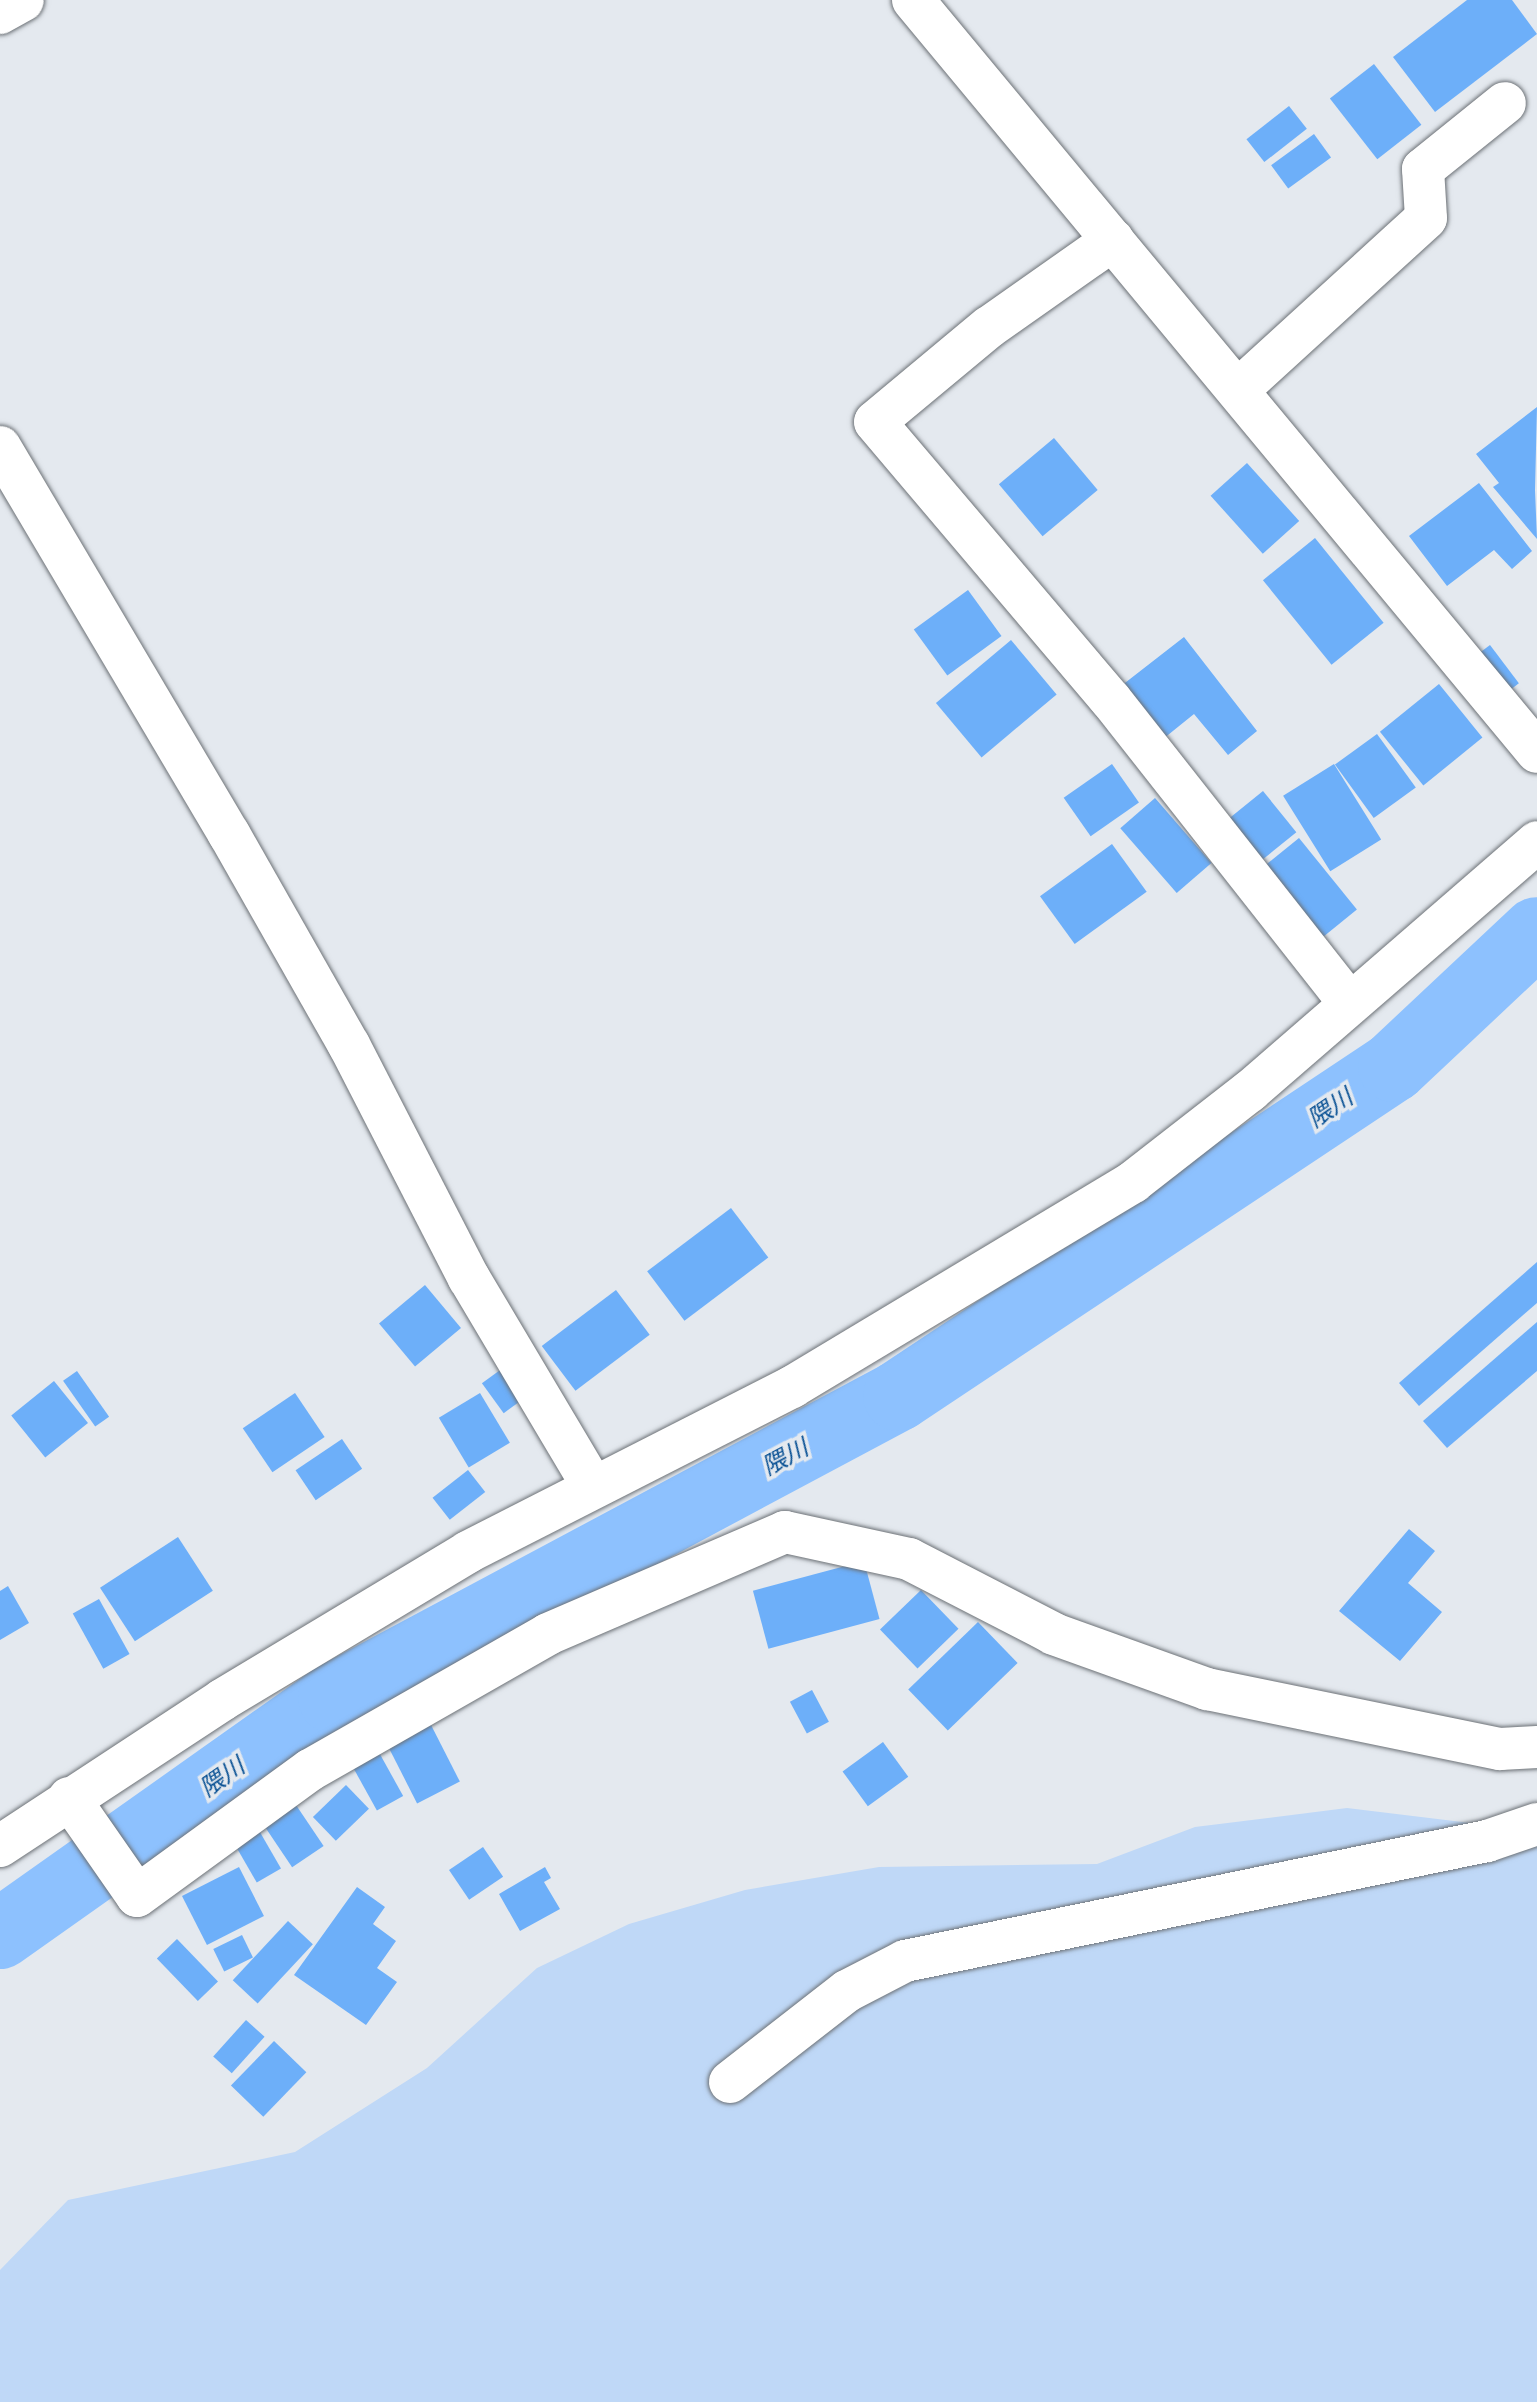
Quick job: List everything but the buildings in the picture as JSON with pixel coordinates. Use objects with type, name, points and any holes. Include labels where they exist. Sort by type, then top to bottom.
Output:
[{"type":"street","points":[[0,13],[23,0]]},
{"type":"street","points":[[913,0],[1239,389],[1537,752]]},
{"type":"street","points":[[1239,389],[1426,218],[1423,169],[1505,103]]},
{"type":"street","points":[[1113,240],[989,327],[875,422],[1111,700],[1348,1001]]},
{"type":"street","points":[[0,447],[349,1045],[469,1278],[592,1485]]},
{"type":"street","points":[[0,1846],[76,1810],[454,1560],[592,1485],[611,1482],[792,1387],[1133,1182],[1250,1091],[1348,1001],[1537,842]]},
{"type":"street","points":[[76,1810],[137,1896],[310,1770],[548,1634],[785,1532],[909,1559],[1054,1634],[1207,1689],[1500,1749],[1537,1747]]},
{"type":"street","points":[[730,2082],[847,1991],[905,1961],[1456,1848],[1537,1824]]},
{"type":"shaded area","points":[[1347,1808],[1537,1831],[1537,2402],[0,2402],[0,2270],[68,2200],[295,2152],[427,2068],[537,1968],[629,1924],[745,1890],[879,1867],[1097,1864],[1195,1827]]},
{"type":"waterway","name":"隈川","points":[[0,1934],[333,1698],[898,1396],[1393,1067],[1537,932]]}]
